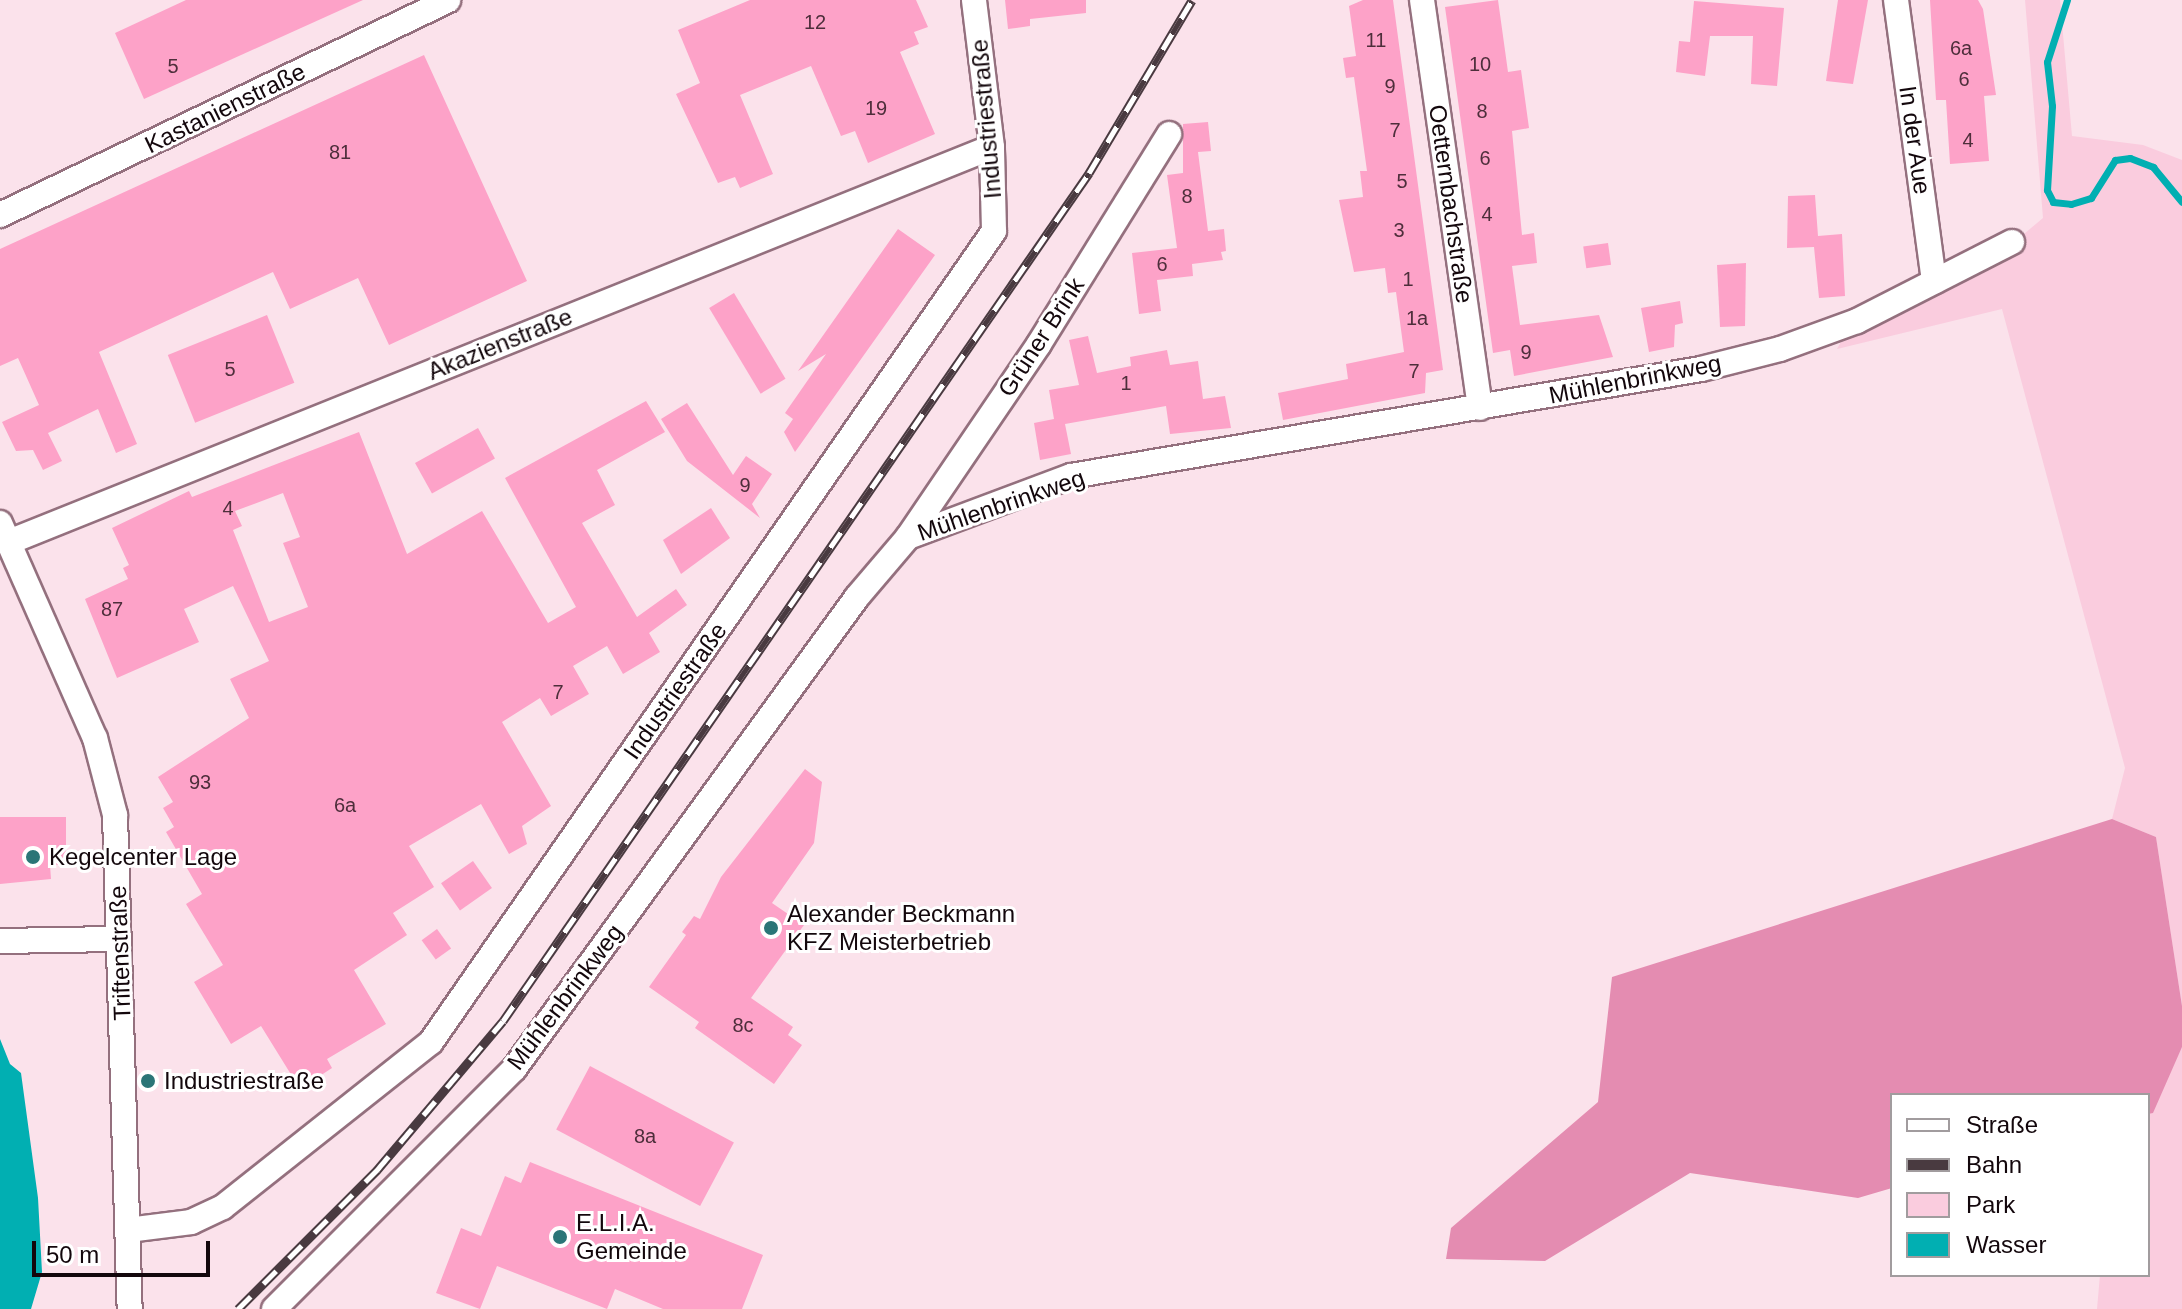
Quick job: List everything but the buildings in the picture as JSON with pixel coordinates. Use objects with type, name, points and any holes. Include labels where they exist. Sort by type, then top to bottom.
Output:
[{"type":"street","name":"Kastanienstraße","points":[[0,215],[448,0]]},
{"type":"street","name":"Industriestraße","points":[[128,1230],[191,1222],[223,1207],[431,1042],[994,231],[992,147],[974,0]]},
{"type":"street","name":"Oetternbachstraße","points":[[1422,0],[1480,408]]},
{"type":"street","name":"In der Aue","points":[[1896,0],[1934,281]]},
{"type":"street","name":"Grüner Brink","points":[[908,537],[1039,344],[1169,134]]},
{"type":"street","name":"Akazienstraße","points":[[4,533],[992,147]]},
{"type":"street","name":"Mühlenbrinkweg","points":[[274,1309],[514,1069],[857,597],[908,537],[1071,476],[1701,369],[1780,349],[1857,321],[2012,242]]},
{"type":"street","name":"Triftenstraße","points":[[4,533],[103,757],[115,815],[130,1309]]},
{"type":"street","points":[[0,941],[119,939]]},
{"type":"green space","points":[[2025,0],[2060,0],[2072,136],[2143,145],[2182,160],[2182,1006],[2156,837],[2112,819],[2125,768],[2002,309],[1837,349],[1848,329],[1979,272],[2043,218]]},
{"type":"green space","points":[[2182,1047],[2182,1309],[2097,1309],[2100,1277],[2150,1277],[2150,1110]]},
{"type":"shaded area","points":[[2112,819],[2156,837],[2182,1006],[2182,1047],[2153,1113],[2150,1114],[2150,1093],[1890,1093],[1890,1189],[1858,1198],[1690,1173],[1545,1261],[1446,1259],[1451,1228],[1598,1102],[1612,977]]},
{"type":"water","points":[[0,1039],[10,1064],[21,1073],[38,1198],[42,1272],[31,1309],[0,1309]]},
{"type":"waterway","points":[[2067,0],[2047,62],[2052,106],[2047,190],[2053,202],[2071,204],[2091,198],[2115,160],[2130,158],[2153,167],[2182,202]]},
{"type":"railway","points":[[238,1309],[377,1170],[503,1021],[1089,173],[1192,0]]},
{"type":"place","name":"Kegelcenter Lage","points":[[33,857]]},
{"type":"place","name":"Alexander Beckmann KFZ Meisterbetrieb","points":[[771,928]]},
{"type":"place","name":"Industriestraße","points":[[148,1081]]},
{"type":"place","name":"E.L.I.A. Gemeinde","points":[[560,1237]]}]
